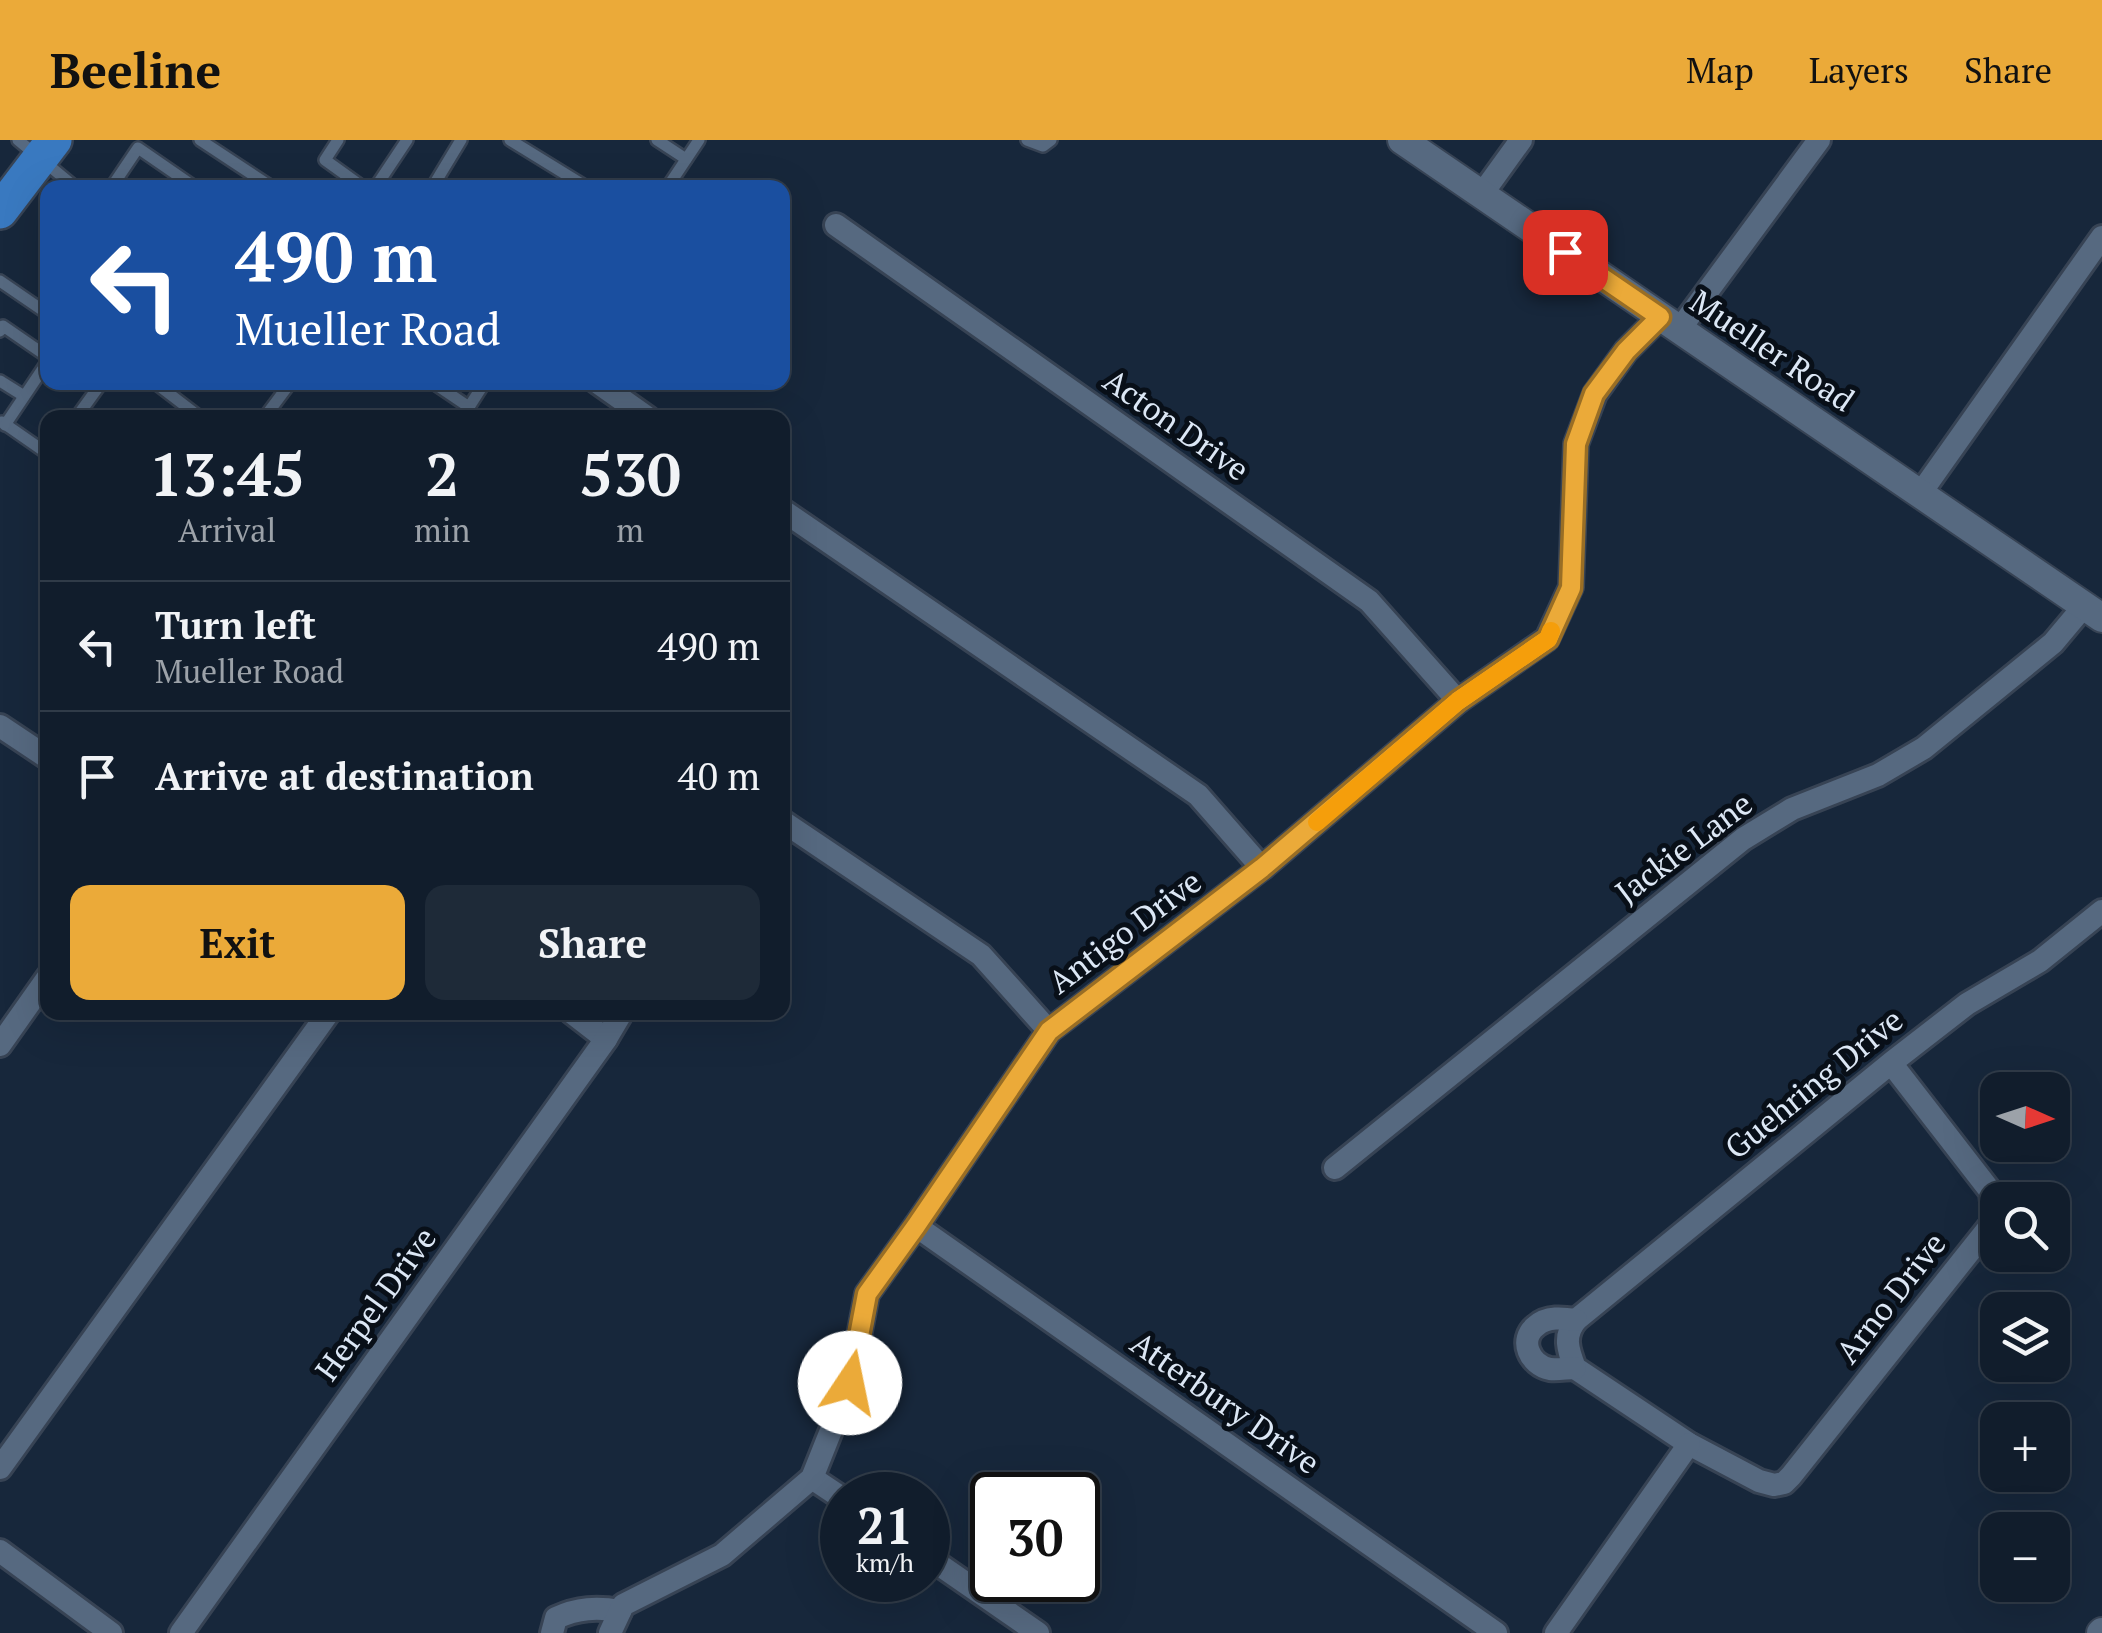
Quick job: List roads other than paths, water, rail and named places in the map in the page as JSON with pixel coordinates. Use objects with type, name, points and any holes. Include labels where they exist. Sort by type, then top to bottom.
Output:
[{"type":"main road","points":[[0,210],[38,146]]},
{"type":"street","name":"Mueller Road","points":[[1402,140],[2093,612]]},
{"type":"street","points":[[1482,194],[1521,140]]},
{"type":"street","name":"Antigo Drive","points":[[620,1611],[623,1605],[722,1555],[812,1478],[850,1383],[867,1294],[1049,1031],[1262,868],[1458,701],[1548,639],[1571,588],[1576,444],[1594,394],[1626,351],[1670,323],[1819,140]]},
{"type":"street","name":"Acton Drive","points":[[836,225],[1368,602],[1458,701]]},
{"type":"street","points":[[1920,494],[2102,236]]},
{"type":"street","points":[[608,390],[637,410]]},
{"type":"street","points":[[790,515],[1198,794],[1262,868]]},
{"type":"street","name":"Jackie Lane","points":[[1335,1168],[1742,839],[1792,809],[1878,775],[1924,748],[2093,612]]},
{"type":"street","points":[[0,726],[40,753]]},
{"type":"street","points":[[790,826],[981,955],[1049,1031]]},
{"type":"street","name":"Guehring Drive","points":[[1689,1444],[1575,1368],[1553,1370],[1540,1366],[1530,1357],[1526,1341],[1534,1326],[1558,1318],[1576,1320],[1891,1063],[1967,1004],[2040,961],[2102,911]]},
{"type":"street","points":[[0,1044],[40,988]]},
{"type":"street","points":[[0,1468],[323,1020]]},
{"type":"street","points":[[581,1020],[606,1039]]},
{"type":"street","name":"Herpel Drive","points":[[181,1633],[617,1020]]},
{"type":"street","name":"Arno Drive","points":[[1689,1444],[1759,1481],[1774,1486],[1784,1484],[1994,1221],[1991,1192],[1891,1063]]},
{"type":"street","name":"Atterbury Drive","points":[[916,1226],[1496,1633]]},
{"type":"street","points":[[1575,1368],[1567,1349],[1568,1330],[1576,1320]]},
{"type":"street","points":[[1556,1633],[1689,1444]]},
{"type":"street","points":[[812,1478],[820,1483]]},
{"type":"street","points":[[0,1551],[111,1633]]},
{"type":"street","points":[[950,1572],[1038,1633]]},
{"type":"street","points":[[552,1633],[556,1618],[572,1610],[598,1607],[620,1611],[610,1633]]},
{"type":"lane","points":[[200,140],[261,180]]},
{"type":"lane","points":[[338,140],[324,160],[353,180]]},
{"type":"lane","points":[[380,180],[407,140]]},
{"type":"lane","points":[[437,180],[461,140]]},
{"type":"lane","points":[[510,140],[575,180]]},
{"type":"lane","points":[[657,140],[686,159]]},
{"type":"lane","points":[[673,180],[699,140]]},
{"type":"lane","points":[[1027,140],[1043,146],[1051,140]]},
{"type":"lane","points":[[116,180],[141,144],[186,180]]},
{"type":"lane","points":[[38,146],[69,180]]},
{"type":"lane","points":[[0,281],[40,308]]},
{"type":"lane","points":[[0,331],[3,326],[40,353]]},
{"type":"lane","points":[[40,371],[2,423],[40,449]]},
{"type":"lane","points":[[0,380],[24,396]]},
{"type":"lane","points":[[164,390],[191,410]]},
{"type":"lane","points":[[444,390],[469,407],[480,390]]}]
